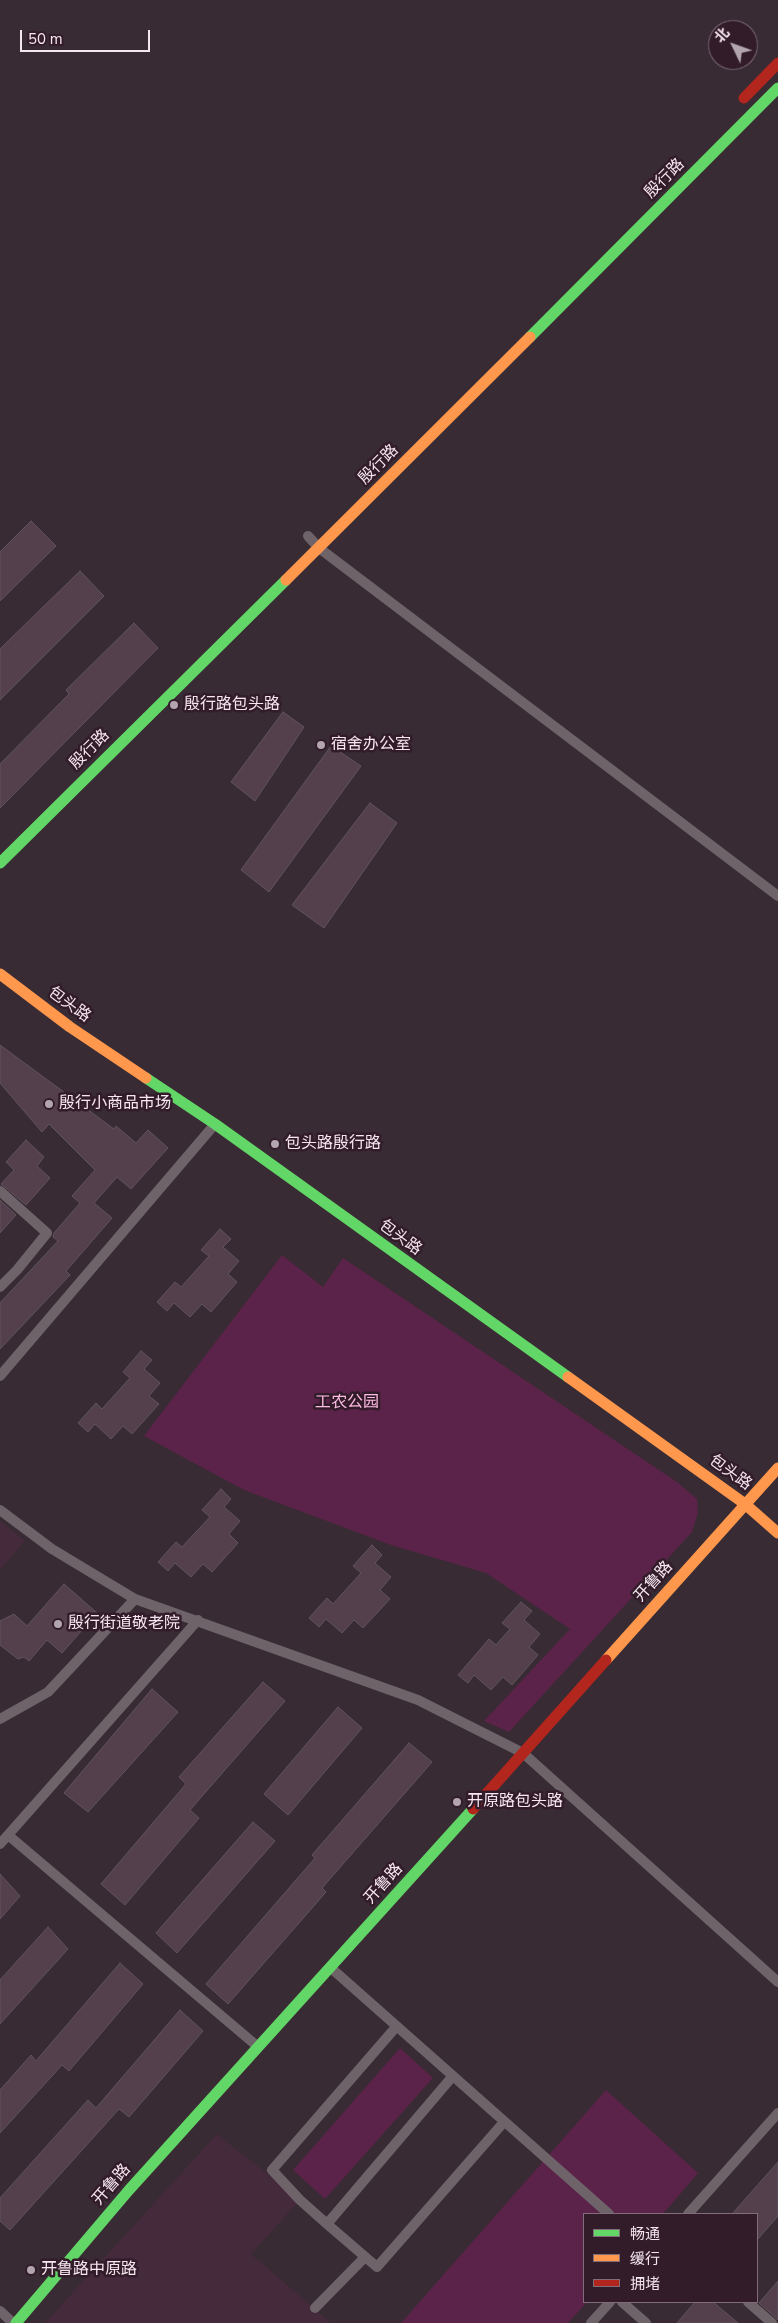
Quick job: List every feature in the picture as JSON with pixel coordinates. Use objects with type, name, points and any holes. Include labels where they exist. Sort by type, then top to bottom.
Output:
[{"type":"street","points":[[736,105],[778,63]]},
{"type":"street","name":"殷行路","points":[[0,862],[319,548],[778,88]]},
{"type":"street","name":"包头路","points":[[0,974],[70,1027],[215,1124],[745,1504],[778,1533]]},
{"type":"street","name":"开鲁路","points":[[14,2323],[257,2046],[331,1967],[778,1468]]},
{"type":"lane","points":[[308,536],[319,548],[778,896]]},
{"type":"lane","points":[[0,1376],[215,1124]]},
{"type":"lane","points":[[0,1192],[47,1233],[17,1270],[0,1287]]},
{"type":"lane","points":[[0,1510],[52,1549],[135,1599],[418,1700],[523,1753],[778,1982]]},
{"type":"lane","points":[[0,1719],[48,1692],[135,1599]]},
{"type":"lane","points":[[0,1844],[198,1620]]},
{"type":"lane","points":[[8,1835],[257,2046]]},
{"type":"lane","points":[[331,1967],[396,2027],[608,2213]]},
{"type":"lane","points":[[396,2027],[272,2170],[300,2200],[327,2224],[377,2267],[504,2122]]},
{"type":"lane","points":[[327,2224],[452,2076]]},
{"type":"lane","points":[[689,2213],[778,2112]]},
{"type":"lane","points":[[315,2308],[365,2257]]},
{"type":"lane","points":[[591,2323],[609,2303]]},
{"type":"lane","points":[[623,2303],[646,2323]]},
{"type":"lane","points":[[749,2303],[772,2323]]},
{"type":"lane","points":[[0,2311],[14,2323]]},
{"type":"shaded area","points":[[0,1521],[25,1541],[0,1570]]},
{"type":"shaded area","points":[[217,2134],[300,2200],[251,2254],[331,2323],[45,2323]]},
{"type":"green space","name":"工农公园","points":[[282,1255],[323,1287],[343,1258],[677,1482],[697,1499],[698,1512],[692,1532],[509,1732],[484,1721],[570,1629],[486,1573],[391,1545],[244,1490],[144,1436]]},
{"type":"green space","points":[[400,2048],[433,2078],[325,2199],[293,2170]]},
{"type":"green space","points":[[606,2090],[698,2173],[664,2213],[583,2213],[583,2303],[586,2303],[568,2323],[401,2323]]},
{"type":"building","points":[[31,521],[56,546],[0,601],[0,552]]},
{"type":"building","points":[[80,571],[104,596],[0,700],[0,649]]},
{"type":"building","points":[[134,623],[158,648],[0,808],[0,764],[69,694],[66,690]]},
{"type":"building","points":[[283,712],[304,727],[255,801],[231,782]]},
{"type":"building","points":[[331,746],[361,766],[269,892],[241,870]]},
{"type":"building","points":[[370,803],[397,823],[324,928],[292,905]]},
{"type":"building","points":[[0,1045],[114,1129],[116,1126],[136,1143],[148,1130],[168,1148],[131,1189],[117,1177],[94,1203],[112,1218],[66,1271],[70,1275],[0,1349],[0,1303],[58,1241],[53,1237],[54,1233],[80,1203],[72,1196],[95,1170],[49,1124],[42,1132],[0,1083]]},
{"type":"building","points":[[26,1140],[44,1157],[37,1166],[50,1178],[26,1205],[1,1184],[14,1170],[6,1162]]},
{"type":"building","points":[[0,1200],[16,1215],[0,1233]]},
{"type":"building","points":[[220,1229],[231,1239],[223,1247],[239,1261],[228,1274],[237,1282],[211,1312],[202,1304],[190,1317],[174,1303],[167,1311],[157,1302],[175,1282],[181,1287],[209,1256],[201,1250]]},
{"type":"building","points":[[141,1351],[152,1360],[144,1369],[160,1383],[149,1396],[159,1404],[132,1434],[123,1426],[111,1439],[95,1424],[88,1432],[78,1423],[96,1403],[102,1409],[130,1378],[123,1372]]},
{"type":"building","points":[[221,1489],[231,1499],[224,1507],[240,1521],[229,1534],[238,1543],[212,1572],[203,1564],[191,1577],[175,1563],[168,1571],[158,1562],[176,1542],[182,1547],[210,1517],[202,1510]]},
{"type":"building","points":[[372,1545],[382,1555],[375,1563],[391,1577],[380,1590],[390,1599],[363,1628],[354,1620],[342,1633],[326,1619],[319,1627],[309,1618],[327,1598],[333,1604],[361,1573],[353,1566]]},
{"type":"building","name":"殷行街道敬老院","points":[[64,1584],[97,1613],[62,1653],[47,1640],[29,1661],[24,1657],[18,1659],[0,1645],[0,1621],[14,1614],[27,1626]]},
{"type":"building","points":[[521,1602],[532,1611],[524,1620],[540,1634],[529,1647],[538,1655],[512,1685],[503,1677],[491,1690],[474,1675],[468,1683],[458,1675],[489,1639],[496,1645],[510,1629],[502,1623]]},
{"type":"building","points":[[263,1682],[285,1701],[190,1810],[199,1818],[125,1905],[101,1884],[186,1784],[179,1777]]},
{"type":"building","points":[[152,1689],[178,1712],[88,1812],[64,1793]]},
{"type":"building","points":[[338,1707],[362,1728],[288,1815],[264,1794]]},
{"type":"building","points":[[409,1743],[432,1762],[322,1888],[326,1892],[228,2004],[206,1984],[315,1858],[312,1855]]},
{"type":"building","points":[[253,1822],[275,1841],[177,1953],[156,1933]]},
{"type":"building","points":[[0,1874],[20,1896],[0,1919]]},
{"type":"building","points":[[48,1927],[68,1949],[0,2024],[0,1980]]},
{"type":"building","points":[[120,1963],[143,1984],[69,2071],[62,2065],[0,2133],[0,2090],[31,2055],[36,2061]]},
{"type":"building","points":[[180,2010],[203,2031],[129,2117],[119,2109],[10,2230],[0,2221],[0,2198],[88,2100],[96,2108]]},
{"type":"building","points":[[778,2162],[778,2216],[758,2239],[758,2213],[733,2213]]},
{"type":"building","points":[[778,2281],[778,2320],[759,2303]]},
{"type":"building","points":[[694,2303],[714,2303],[738,2323],[677,2323]]},
{"type":"traffic: fast","points":[[530,337],[778,88]]},
{"type":"traffic: fast","points":[[0,863],[286,580]]},
{"type":"traffic: fast","points":[[146,1078],[215,1124],[568,1377]]},
{"type":"traffic: fast","points":[[16,2323],[129,2190],[473,1809]]},
{"type":"traffic: slow","points":[[286,580],[530,337]]},
{"type":"traffic: slow","points":[[0,974],[70,1027],[146,1078]]},
{"type":"traffic: slow","points":[[568,1377],[745,1504],[778,1533]]},
{"type":"traffic: slow","points":[[606,1660],[778,1468]]},
{"type":"traffic: jam","points":[[744,98],[778,63]]},
{"type":"traffic: jam","points":[[473,1809],[606,1660]]},
{"type":"place","name":"殷行路包头路","points":[[174,705]]},
{"type":"place","name":"宿舍办公室","points":[[321,745]]},
{"type":"place","name":"殷行小商品市场","points":[[49,1104]]},
{"type":"place","name":"包头路殷行路","points":[[275,1144]]},
{"type":"place","name":"殷行街道敬老院","points":[[58,1624]]},
{"type":"place","name":"开原路包头路","points":[[457,1802]]},
{"type":"place","name":"开鲁路中原路","points":[[31,2270]]}]
